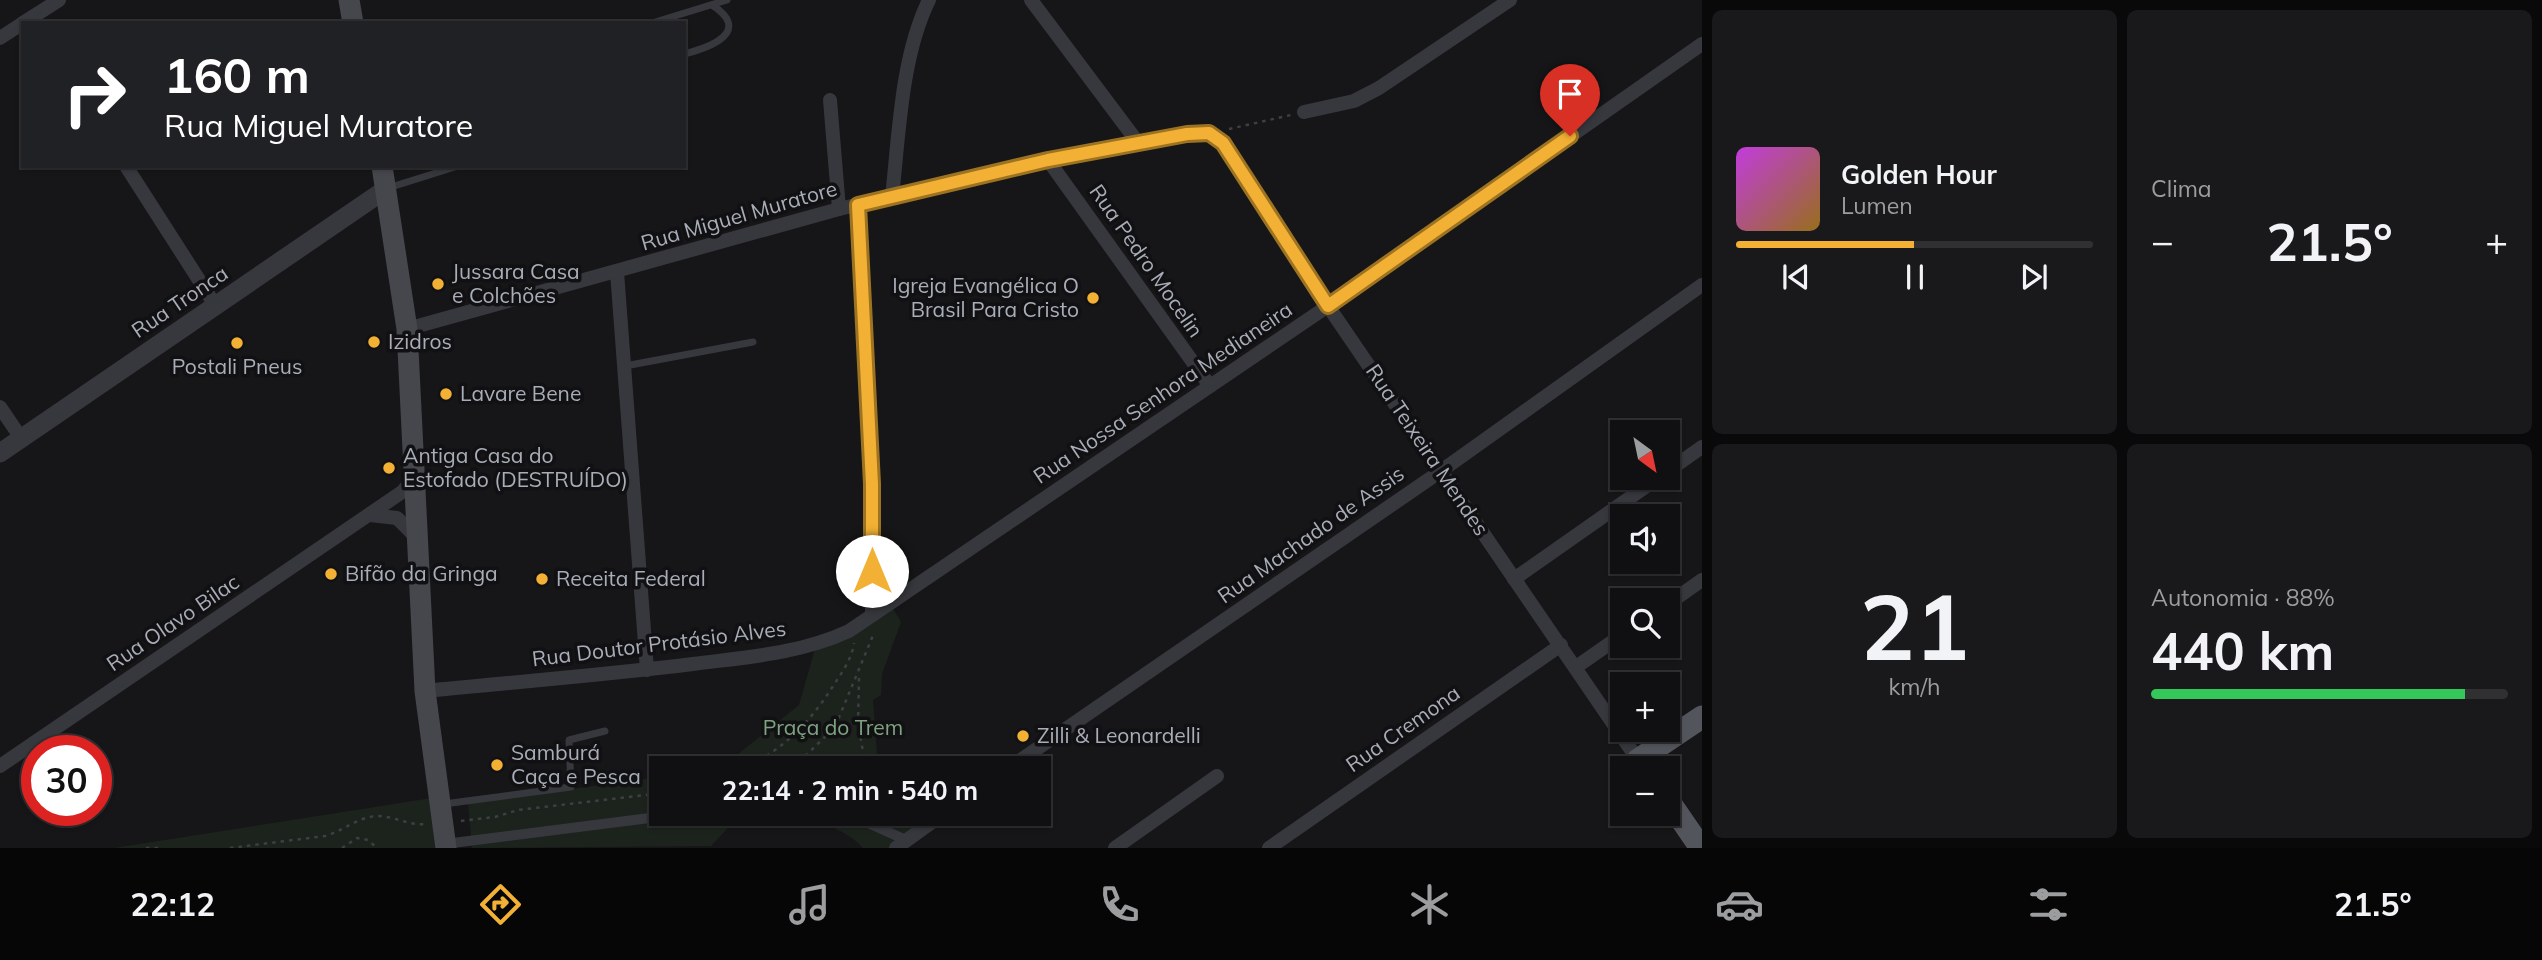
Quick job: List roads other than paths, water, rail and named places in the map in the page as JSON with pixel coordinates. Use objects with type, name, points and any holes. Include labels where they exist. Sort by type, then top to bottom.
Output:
[{"type":"main road","points":[[349,0],[353,21]]},
{"type":"main road","points":[[382,168],[407,329],[417,475],[425,691],[445,846]]},
{"type":"main road","points":[[1652,756],[1702,717]]},
{"type":"main road","points":[[1680,817],[1701,848]]},
{"type":"street","points":[[28,21],[60,0]]},
{"type":"street","points":[[892,197],[902,101],[917,33],[929,0]]},
{"type":"street","points":[[1031,0],[1139,144]]},
{"type":"street","points":[[1488,0],[1488,16]]},
{"type":"street","points":[[1304,112],[1354,100],[1379,88],[1510,0]]},
{"type":"street","points":[[0,38],[21,26]]},
{"type":"street","name":"Rua Nossa Senhora Medianeira","points":[[880,610],[1328,306],[1702,44]]},
{"type":"street","points":[[830,100],[839,209]]},
{"type":"street","name":"Rua Miguel Muratore","points":[[407,329],[839,209],[1048,160],[1187,134],[1209,133]]},
{"type":"street","name":"Rua Teixeira Mendes","points":[[1209,133],[1223,143],[1328,306],[1637,756]]},
{"type":"street","name":"Rua Pedro Mocelin","points":[[1048,160],[1210,386]]},
{"type":"street","points":[[126,168],[215,305]]},
{"type":"street","name":"Rua Tronca","points":[[0,453],[386,189]]},
{"type":"street","points":[[858,205],[880,610]]},
{"type":"street","points":[[617,272],[648,670]]},
{"type":"street","name":"Rua Machado de Assis","points":[[1026,756],[1441,471],[1702,285]]},
{"type":"street","points":[[0,407],[21,439]]},
{"type":"street","points":[[1680,463],[1702,447]]},
{"type":"street","name":"Rua Olavo Bilac","points":[[0,766],[369,516],[402,492],[417,475]]},
{"type":"street","points":[[1514,579],[1641,490]]},
{"type":"street","points":[[369,516],[397,518],[413,530],[420,542]]},
{"type":"street","points":[[1680,596],[1702,580]]},
{"type":"street","name":"Rua Doutor Protásio Alves","points":[[425,691],[648,670],[789,652],[819,644],[849,631],[880,610]]},
{"type":"street","points":[[1576,667],[1610,643]]},
{"type":"street","name":"Rua Cremona","points":[[1269,848],[1561,645]]},
{"type":"street","points":[[1115,848],[1217,776]]},
{"type":"street","points":[[445,846],[649,818]]},
{"type":"street","points":[[870,826],[905,845],[928,826]]},
{"type":"lane","points":[[663,21],[727,0]]},
{"type":"lane","points":[[686,53],[723,38],[730,29],[730,20],[712,5]]},
{"type":"lane","points":[[386,189],[452,168]]},
{"type":"lane","points":[[625,366],[753,342]]},
{"type":"lane","points":[[442,813],[571,787],[568,742],[605,731]]},
{"type":"place","name":"Jussara Casa e Colchões","points":[[438,284]]},
{"type":"place","name":"Igreja Evangélica O Brasil Para Cristo","points":[[1093,298]]},
{"type":"place","name":"Izidros","points":[[374,342]]},
{"type":"place","name":"Postali Pneus","points":[[237,343]]},
{"type":"place","name":"Lavare Bene","points":[[446,394]]},
{"type":"place","name":"Antiga Casa do Estofado (DESTRUÍDO)","points":[[389,468]]},
{"type":"place","name":"Bifão da Gringa","points":[[331,574]]},
{"type":"place","name":"Receita Federal","points":[[542,579]]},
{"type":"place","name":"Zilli & Leonardelli","points":[[1023,736]]},
{"type":"place","name":"Samburá Caça e Pesca","points":[[497,765]]},
{"type":"park label","name":"Praça do Trem","points":[[833,728]]}]
